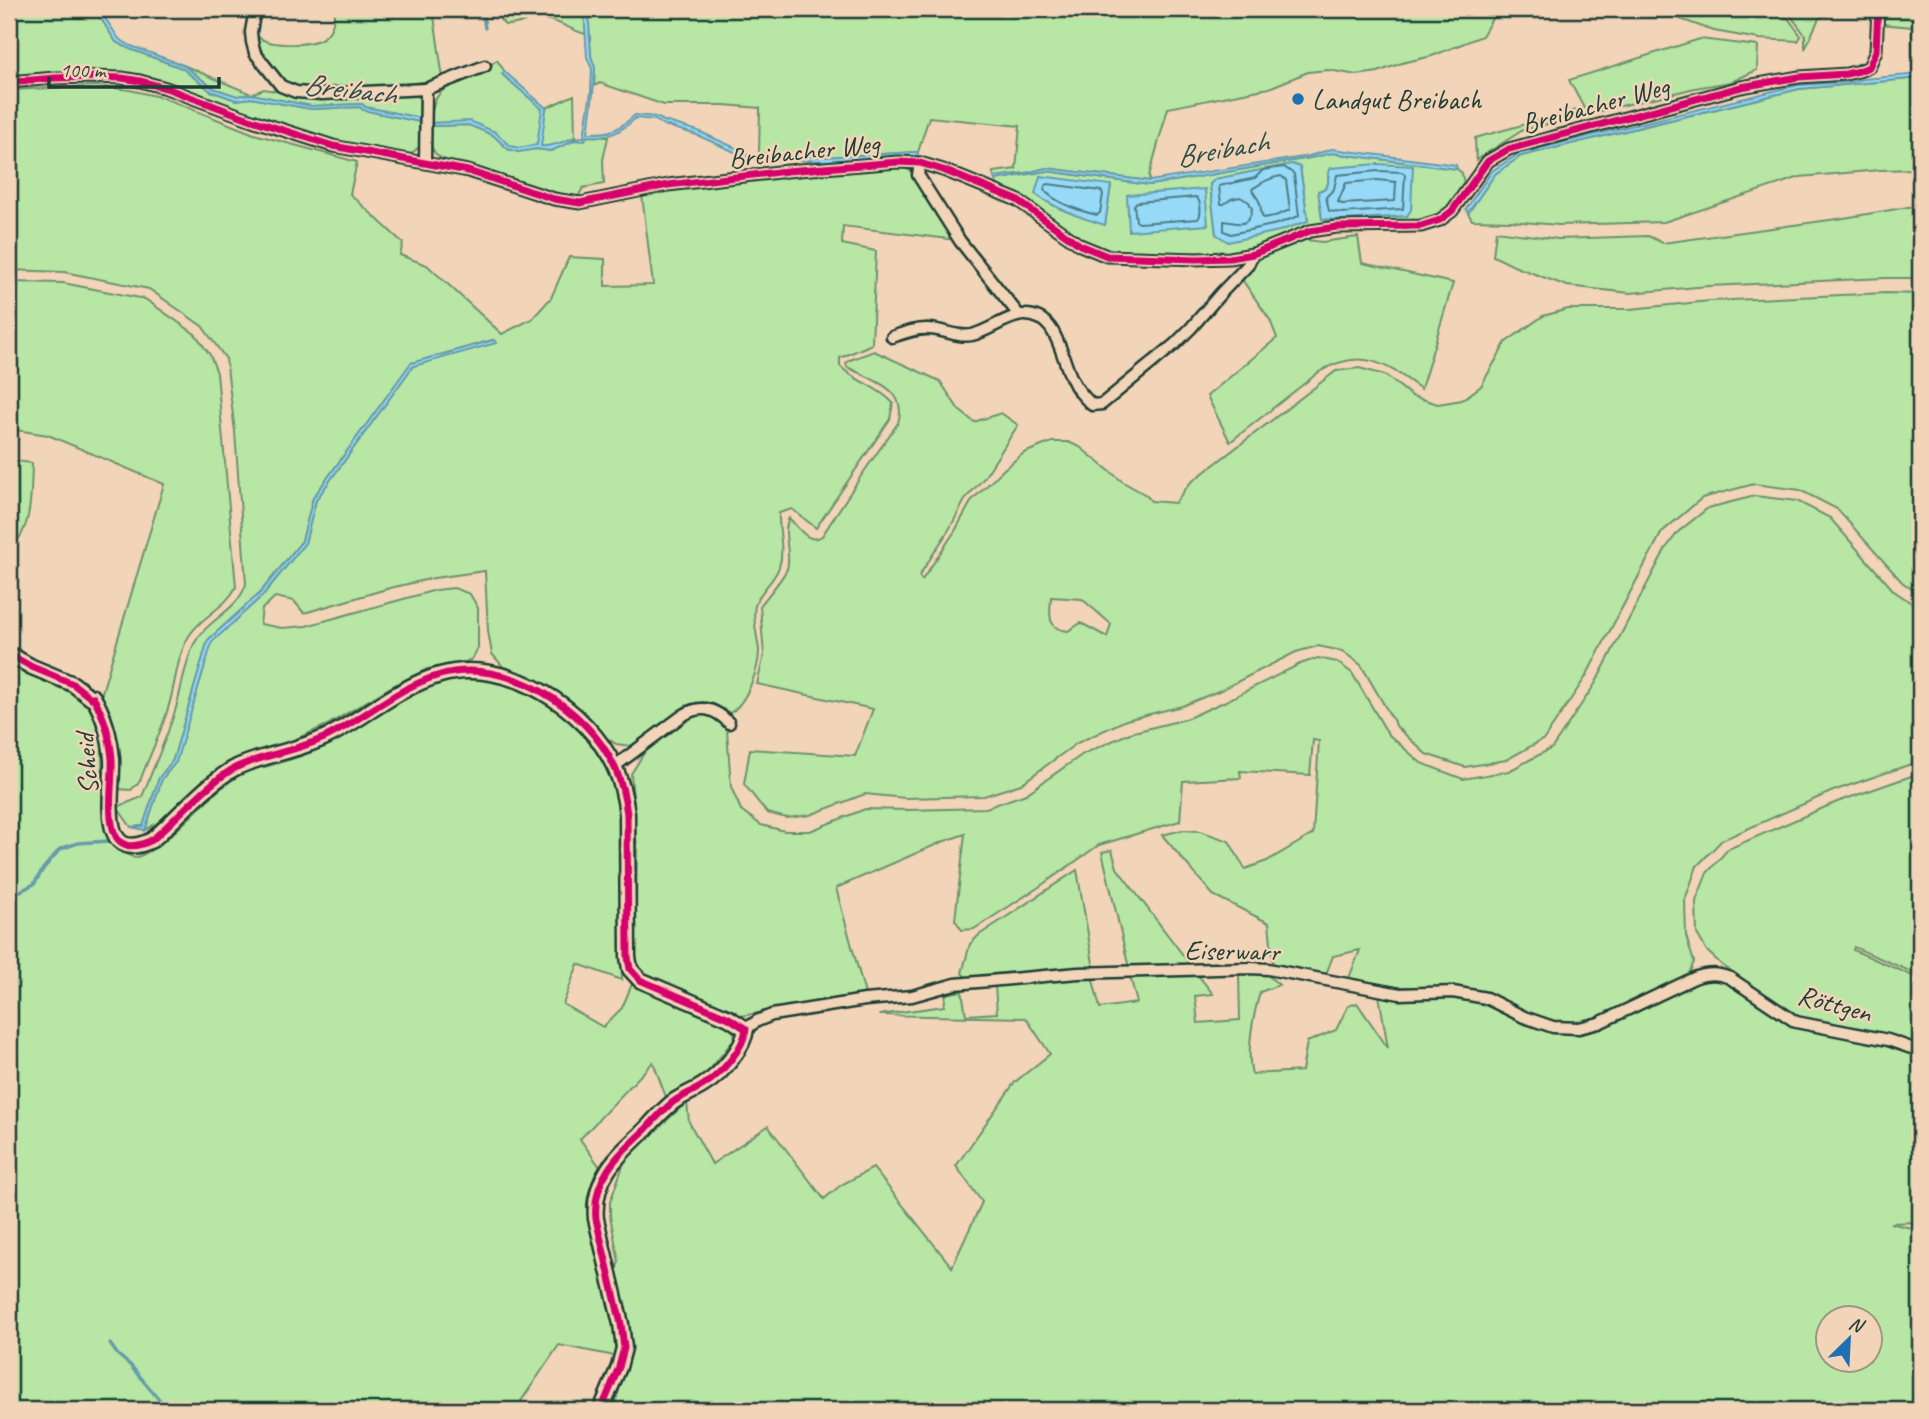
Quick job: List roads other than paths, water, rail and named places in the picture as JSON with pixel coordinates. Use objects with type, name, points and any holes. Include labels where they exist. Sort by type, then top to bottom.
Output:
[{"type":"street","points":[[255,9],[251,32],[255,52],[281,86],[296,92],[322,94],[426,89],[485,66]]},
{"type":"street","name":"Breibacher Weg","points":[[9,82],[91,77],[141,81],[333,146],[468,171],[554,199],[580,202],[668,185],[898,162],[920,163],[1005,194],[1028,206],[1080,246],[1107,256],[1230,258],[1253,254],[1310,231],[1337,227],[1420,226],[1440,220],[1452,211],[1488,161],[1509,149],[1741,87],[1799,76],[1827,76],[1859,71],[1869,67],[1876,51],[1878,9]]},
{"type":"street","points":[[425,162],[426,89]]},
{"type":"street","name":"Breibacher Weg","points":[[920,163],[918,176],[953,230],[1019,315]]},
{"type":"street","points":[[892,337],[909,331],[929,329],[972,335],[1019,315],[1036,317],[1050,327],[1072,380],[1082,394],[1092,405],[1102,404],[1175,344],[1248,265],[1253,254]]},
{"type":"street","name":"Scheid","points":[[9,654],[73,684],[93,697],[100,708],[108,731],[112,763],[111,825],[119,840],[130,846],[152,840],[222,776],[236,768],[316,742],[417,683],[458,671],[485,671],[519,681],[542,692],[562,705],[587,728],[614,766]]},
{"type":"street","points":[[601,1410],[624,1348],[621,1324],[596,1219],[598,1189],[616,1158],[671,1104],[710,1081],[725,1066],[745,1039],[746,1029],[729,1018],[640,980],[630,969],[627,814],[614,766],[694,709],[709,709],[729,723]]},
{"type":"street","name":"Eiserwarr","points":[[746,1029],[772,1015],[865,1000],[912,996],[955,984],[1078,973],[1251,968],[1400,994],[1454,992],[1486,998],[1524,1017],[1553,1027],[1579,1028],[1599,1023],[1705,974]]},
{"type":"street","name":"Röttgen","points":[[1705,974],[1730,978],[1796,1022],[1888,1040],[1920,1051]]},
{"type":"water","points":[[95,9],[99,9],[119,39],[183,65],[213,88],[237,96],[251,94],[311,106],[362,104],[365,107],[420,118],[420,122],[363,110],[360,107],[311,109],[251,98],[236,100],[211,91],[182,68],[116,42]]},
{"type":"water","points":[[584,9],[588,9],[591,56],[595,68],[588,133],[614,130],[635,115],[656,117],[698,131],[747,153],[746,157],[655,120],[636,118],[614,133],[587,136],[585,140],[575,140],[551,151],[536,149],[518,152],[508,149],[493,135],[469,125],[431,126],[431,123],[470,121],[495,132],[510,146],[518,148],[537,145],[542,109],[502,74],[505,72],[546,108],[541,146],[584,137],[592,69],[587,57]]},
{"type":"water","points":[[1920,74],[1920,78],[1799,89],[1521,156],[1495,174],[1468,213],[1466,209],[1492,171],[1520,153],[1798,85]]},
{"type":"water","points":[[1332,149],[1456,165],[1457,169],[1332,153],[1150,185],[1047,171],[995,180],[994,177],[1046,168],[1150,181],[1309,156]]},
{"type":"water","points":[[918,152],[917,158],[825,161],[761,159],[759,153],[824,157]]},
{"type":"water","points":[[1292,164],[1300,167],[1308,221],[1279,231],[1228,242],[1216,234],[1210,184],[1215,179]]},
{"type":"water","points":[[1378,164],[1413,166],[1411,210],[1407,216],[1322,219],[1318,191],[1328,184],[1331,168]]},
{"type":"water","points":[[1040,176],[1111,185],[1105,225],[1069,213],[1035,194]]},
{"type":"water","points":[[1205,189],[1208,225],[1129,231],[1127,195]]},
{"type":"water","points":[[494,340],[496,343],[413,366],[316,500],[305,543],[263,595],[212,642],[176,762],[162,779],[145,830],[131,827],[143,826],[159,778],[173,760],[208,640],[260,593],[302,541],[313,498],[411,363]]},
{"type":"waterway","points":[[484,9],[485,28]]},
{"type":"waterway","points":[[9,897],[34,884],[60,849],[78,843],[109,841]]},
{"type":"waterway","points":[[110,1344],[168,1410]]},
{"type":"place","name":"Landgut Breibach","points":[[1298,99]]},
{"type":"water label","name":"Breibach","points":[[350,89]]},
{"type":"water label","name":"Breibach","points":[[1222,149]]}]
